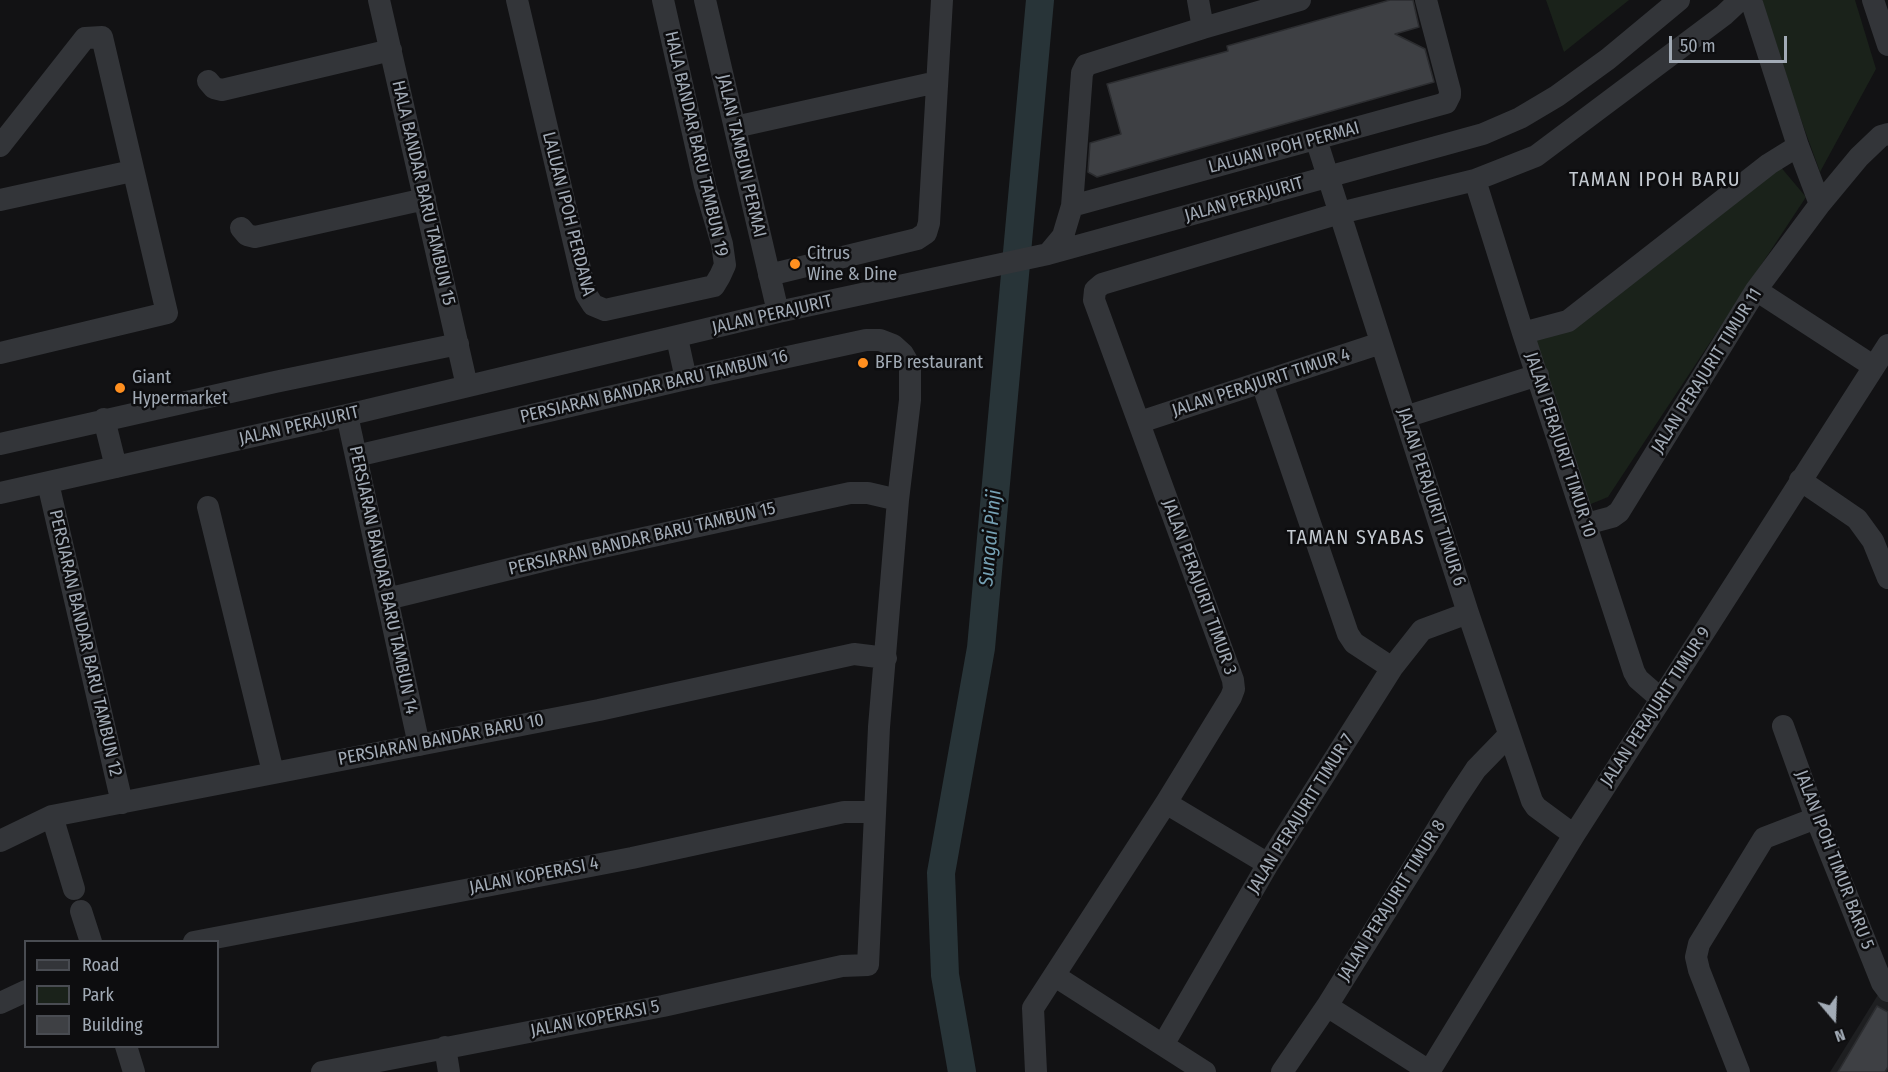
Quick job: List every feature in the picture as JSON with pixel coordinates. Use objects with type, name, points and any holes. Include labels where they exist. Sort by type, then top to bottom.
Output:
[{"type":"street","name":"HALA BANDAR BARU TAMBUN 15","points":[[379,0],[467,386]]},
{"type":"street","name":"LALUAN IPOH PERDANA","points":[[517,0],[588,300],[598,309],[611,310],[714,286]]},
{"type":"street","name":"HALA BANDAR BARU TAMBUN 19","points":[[663,0],[705,186],[722,244],[724,265],[714,286]]},
{"type":"street","name":"JALAN TAMBUN PERMAI","points":[[705,0],[778,312]]},
{"type":"street","points":[[769,275],[917,239],[926,233],[930,223],[942,0]]},
{"type":"street","points":[[1198,0],[1203,28]]},
{"type":"street","points":[[1048,254],[1064,236],[1072,206],[1082,73],[1086,65],[1300,0]]},
{"type":"street","name":"LALUAN IPOH PERMAI","points":[[1072,206],[1442,105],[1449,99],[1450,90],[1426,0]]},
{"type":"street","name":"JALAN PERAJURIT","points":[[0,493],[347,415],[778,312],[1048,254],[1483,134],[1520,118],[1557,96],[1608,59],[1679,0]]},
{"type":"street","points":[[1340,213],[1475,180],[1536,156],[1724,15],[1740,0]]},
{"type":"street","points":[[1751,0],[1798,146],[1820,204]]},
{"type":"street","points":[[1874,0],[1888,45]]},
{"type":"street","points":[[0,146],[85,38],[102,37],[167,313],[0,352]]},
{"type":"street","points":[[208,81],[214,88],[222,90],[391,50]]},
{"type":"street","points":[[735,127],[937,82]]},
{"type":"street","name":"JALAN PERAJURIT TIMUR 11","points":[[1586,524],[1612,517],[1619,512],[1756,290],[1820,204],[1859,157],[1881,136],[1888,134]]},
{"type":"street","name":"JALAN PERAJURIT TIMUR 6","points":[[1316,139],[1509,735],[1536,807],[1574,835]]},
{"type":"street","points":[[1523,333],[1568,321],[1768,164],[1798,146]]},
{"type":"street","points":[[0,200],[132,171]]},
{"type":"street","name":"JALAN PERAJURIT TIMUR 10","points":[[1475,180],[1635,675],[1661,699]]},
{"type":"street","points":[[241,228],[247,235],[255,237],[425,199]]},
{"type":"street","name":"JALAN PERAJURIT TIMUR 3","points":[[1036,1072],[1033,1008],[1166,803],[1231,697],[1234,684],[1094,300],[1095,290],[1102,285],[1340,213]]},
{"type":"street","points":[[1756,290],[1873,366]]},
{"type":"street","points":[[676,338],[686,379]]},
{"type":"street","name":"PERSIARAN BANDAR BARU TAMBUN 16","points":[[356,456],[686,379],[866,340],[880,340],[893,345],[903,354],[910,366],[910,400],[898,500],[879,727],[868,965]]},
{"type":"street","name":"JALAN PERAJURIT TIMUR 4","points":[[1140,422],[1381,343]]},
{"type":"street","points":[[0,444],[104,419],[458,344]]},
{"type":"street","name":"JALAN PERAJURIT TIMUR 9","points":[[1429,1072],[1574,835],[1888,345]]},
{"type":"street","points":[[1405,417],[1538,375]]},
{"type":"street","points":[[1262,383],[1348,634],[1354,643],[1392,668]]},
{"type":"street","name":"PERSIARAN BANDAR BARU TAMBUN 14","points":[[347,415],[419,745]]},
{"type":"street","points":[[104,419],[117,467]]},
{"type":"street","points":[[1800,480],[1857,519],[1873,541],[1888,578]]},
{"type":"street","name":"PERSIARAN BANDAR BARU TAMBUN 12","points":[[48,483],[122,803]]},
{"type":"street","name":"PERSIARAN BANDAR BARU TAMBUN 15","points":[[387,598],[575,553],[850,493],[868,493],[898,500]]},
{"type":"street","points":[[208,507],[273,772]]},
{"type":"street","name":"JALAN PERAJURIT TIMUR 7","points":[[1163,1045],[1269,864],[1392,668],[1422,630],[1468,613]]},
{"type":"street","name":"PERSIARAN BANDAR BARU 10","points":[[0,841],[52,816],[607,709],[854,654],[886,658]]},
{"type":"street","name":"JALAN IPOH TIMUR BARU 5","points":[[1783,726],[1816,818],[1882,985],[1888,992]]},
{"type":"street","name":"JALAN PERAJURIT TIMUR 8","points":[[1282,1072],[1327,1006],[1476,769],[1509,735]]},
{"type":"street","points":[[1166,803],[1269,864]]},
{"type":"street","name":"JALAN KOPERASI 4","points":[[204,940],[632,858],[844,812],[874,812]]},
{"type":"street","points":[[52,816],[74,889]]},
{"type":"street","points":[[1739,1072],[1699,970],[1696,957],[1699,944],[1764,838],[1816,818]]},
{"type":"street","points":[[81,912],[90,940]]},
{"type":"street","name":"JALAN KOPERASI 5","points":[[322,1072],[663,1006],[842,966],[868,965]]},
{"type":"street","points":[[1055,976],[1205,1072]]},
{"type":"street","points":[[0,1003],[24,992]]},
{"type":"street","points":[[1327,1006],[1429,1072]]},
{"type":"street","points":[[445,1047],[449,1072]]},
{"type":"street","points":[[126,1048],[134,1072]]},
{"type":"shaded area","points":[[1881,990],[1888,994],[1888,1072],[1830,1072]]},
{"type":"green space","points":[[1546,0],[1629,0],[1564,52]]},
{"type":"green space","points":[[1763,0],[1855,0],[1876,69],[1820,172],[1759,4]]},
{"type":"green space","points":[[1779,165],[1806,197],[1608,497],[1586,506],[1531,343]]},
{"type":"building","points":[[1390,0],[1413,0],[1419,27],[1395,34],[1425,49],[1434,82],[1097,177],[1088,172],[1090,143],[1121,134],[1107,84],[1228,51],[1227,46]]},
{"type":"building","points":[[1877,1006],[1888,1012],[1888,1067],[1885,1072],[1838,1072]]},
{"type":"waterway","name":"Sungai Pinji","points":[[962,1072],[945,975],[941,873],[981,648],[1040,0]]},
{"type":"place","name":"Citrus Wine & Dine","points":[[795,264]]},
{"type":"place","name":"BFB restaurant","points":[[863,363]]},
{"type":"place","name":"Giant Hypermarket","points":[[120,388]]},
{"type":"district","name":"TAMAN IPOH BARU","points":[[1655,180]]},
{"type":"district","name":"TAMAN SYABAS","points":[[1356,538]]}]
